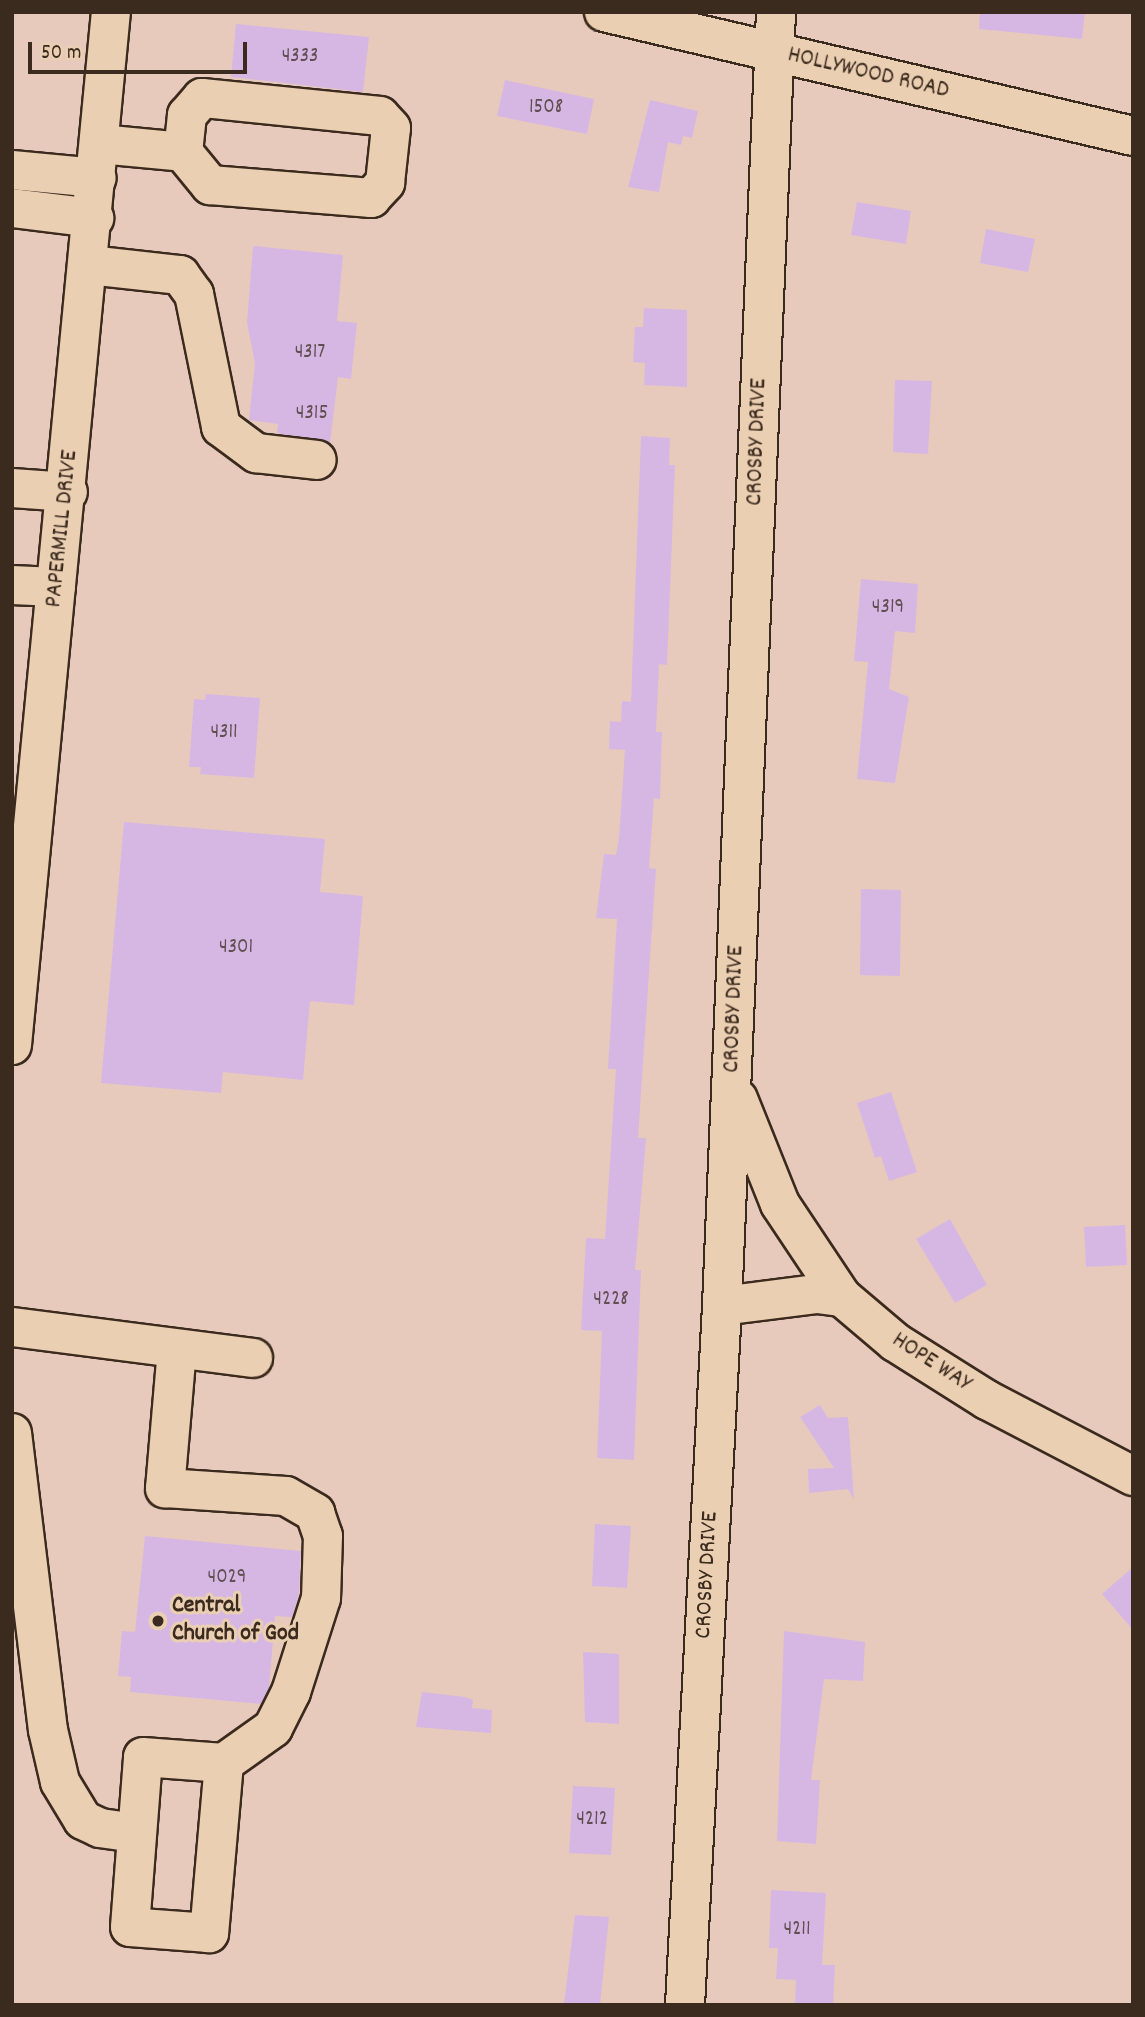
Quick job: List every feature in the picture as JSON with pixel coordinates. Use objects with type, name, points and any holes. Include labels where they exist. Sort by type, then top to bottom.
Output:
[{"type":"street","name":"PAPERMILL DRIVE","points":[[12,1045],[56,587],[68,492],[111,12]]},
{"type":"street","name":"HOLLYWOOD ROAD","points":[[604,12],[1133,136]]},
{"type":"street","name":"CROSBY DRIVE","points":[[685,2005],[722,1306],[776,12]]},
{"type":"street","points":[[202,98],[380,116],[391,128],[385,183],[371,198],[210,185],[183,152],[187,115],[202,98]]},
{"type":"street","points":[[12,170],[183,152]]},
{"type":"street","points":[[12,208],[94,218]]},
{"type":"street","points":[[89,265],[180,275],[194,294],[221,426],[256,453],[317,460]]},
{"type":"street","points":[[12,488],[68,492]]},
{"type":"street","points":[[12,585],[56,587]]},
{"type":"street","name":"HOPE WAY","points":[[732,1081],[780,1204],[842,1297],[895,1342],[986,1400],[1133,1476]]},
{"type":"street","points":[[722,1306],[817,1294],[842,1297]]},
{"type":"street","points":[[12,1327],[253,1359]]},
{"type":"street","points":[[177,1349],[165,1488],[286,1496],[315,1513],[323,1536],[321,1598],[291,1692],[273,1728],[224,1763],[144,1757],[130,1927],[209,1933],[224,1763]]},
{"type":"street","points":[[12,1433],[46,1717],[60,1782],[83,1819],[100,1828],[137,1833]]},
{"type":"building","points":[[980,12],[1085,12],[1082,39],[979,29]]},
{"type":"building","points":[[236,24],[369,37],[363,92],[231,77]]},
{"type":"building","points":[[505,80],[594,99],[587,134],[497,116]]},
{"type":"building","points":[[650,100],[698,111],[692,138],[683,136],[681,145],[668,142],[659,192],[628,187]]},
{"type":"building","points":[[857,202],[911,211],[906,244],[851,235]]},
{"type":"building","points":[[986,229],[1035,239],[1028,272],[980,263]]},
{"type":"building","points":[[253,246],[343,255],[337,321],[357,323],[351,379],[338,377],[330,443],[277,433],[278,424],[249,420],[255,363],[247,323]]},
{"type":"building","points":[[644,308],[687,310],[687,387],[644,385],[645,363],[633,362],[635,327],[643,327]]},
{"type":"building","points":[[895,380],[932,381],[928,454],[893,452]]},
{"type":"building","points":[[641,436],[670,438],[669,465],[675,465],[667,665],[659,664],[656,732],[662,732],[660,799],[654,798],[649,868],[656,869],[638,1138],[646,1138],[635,1270],[641,1270],[634,1460],[597,1458],[602,1331],[581,1330],[586,1238],[605,1239],[616,1069],[608,1069],[617,919],[596,918],[604,854],[616,855],[619,838],[625,750],[609,749],[610,721],[621,722],[622,701],[631,702]]},
{"type":"building","points":[[861,579],[918,584],[915,633],[895,631],[889,689],[909,697],[895,783],[857,779],[868,662],[854,661]]},
{"type":"building","points":[[206,694],[260,698],[254,778],[200,774],[201,767],[189,767],[194,699],[205,700]]},
{"type":"building","points":[[124,822],[325,839],[320,892],[363,896],[354,1005],[310,1001],[303,1080],[223,1072],[221,1093],[101,1083]]},
{"type":"building","points":[[861,889],[901,890],[900,976],[860,975]]},
{"type":"building","points":[[891,1092],[917,1172],[889,1181],[881,1156],[875,1158],[857,1103]]},
{"type":"building","points":[[950,1219],[987,1285],[955,1303],[916,1239]]},
{"type":"building","points":[[1125,1225],[1127,1265],[1086,1267],[1084,1227]]},
{"type":"building","points":[[820,1405],[828,1418],[848,1417],[854,1499],[848,1489],[809,1493],[808,1469],[834,1468],[800,1417]]},
{"type":"building","points":[[595,1524],[631,1526],[627,1588],[592,1586]]},
{"type":"building","points":[[145,1536],[301,1551],[299,1594],[292,1617],[275,1616],[269,1688],[261,1704],[130,1692],[131,1677],[118,1676],[122,1631],[135,1632]]},
{"type":"building","points":[[1133,1567],[1133,1630],[1102,1594]]},
{"type":"building","points":[[784,1631],[865,1642],[863,1681],[824,1679],[811,1780],[820,1780],[816,1844],[777,1841]]},
{"type":"building","points":[[583,1652],[619,1654],[619,1724],[585,1722]]},
{"type":"building","points":[[422,1692],[465,1697],[473,1700],[472,1708],[492,1710],[491,1733],[416,1727]]},
{"type":"building","points":[[573,1786],[615,1788],[611,1855],[569,1853]]},
{"type":"building","points":[[771,1890],[826,1893],[822,1965],[835,1965],[833,2005],[795,2005],[796,1980],[776,1979],[778,1948],[769,1948]]},
{"type":"building","points":[[575,1915],[609,1917],[600,2005],[564,2004]]},
{"type":"place","name":"Central Church of God","points":[[158,1621]]}]
